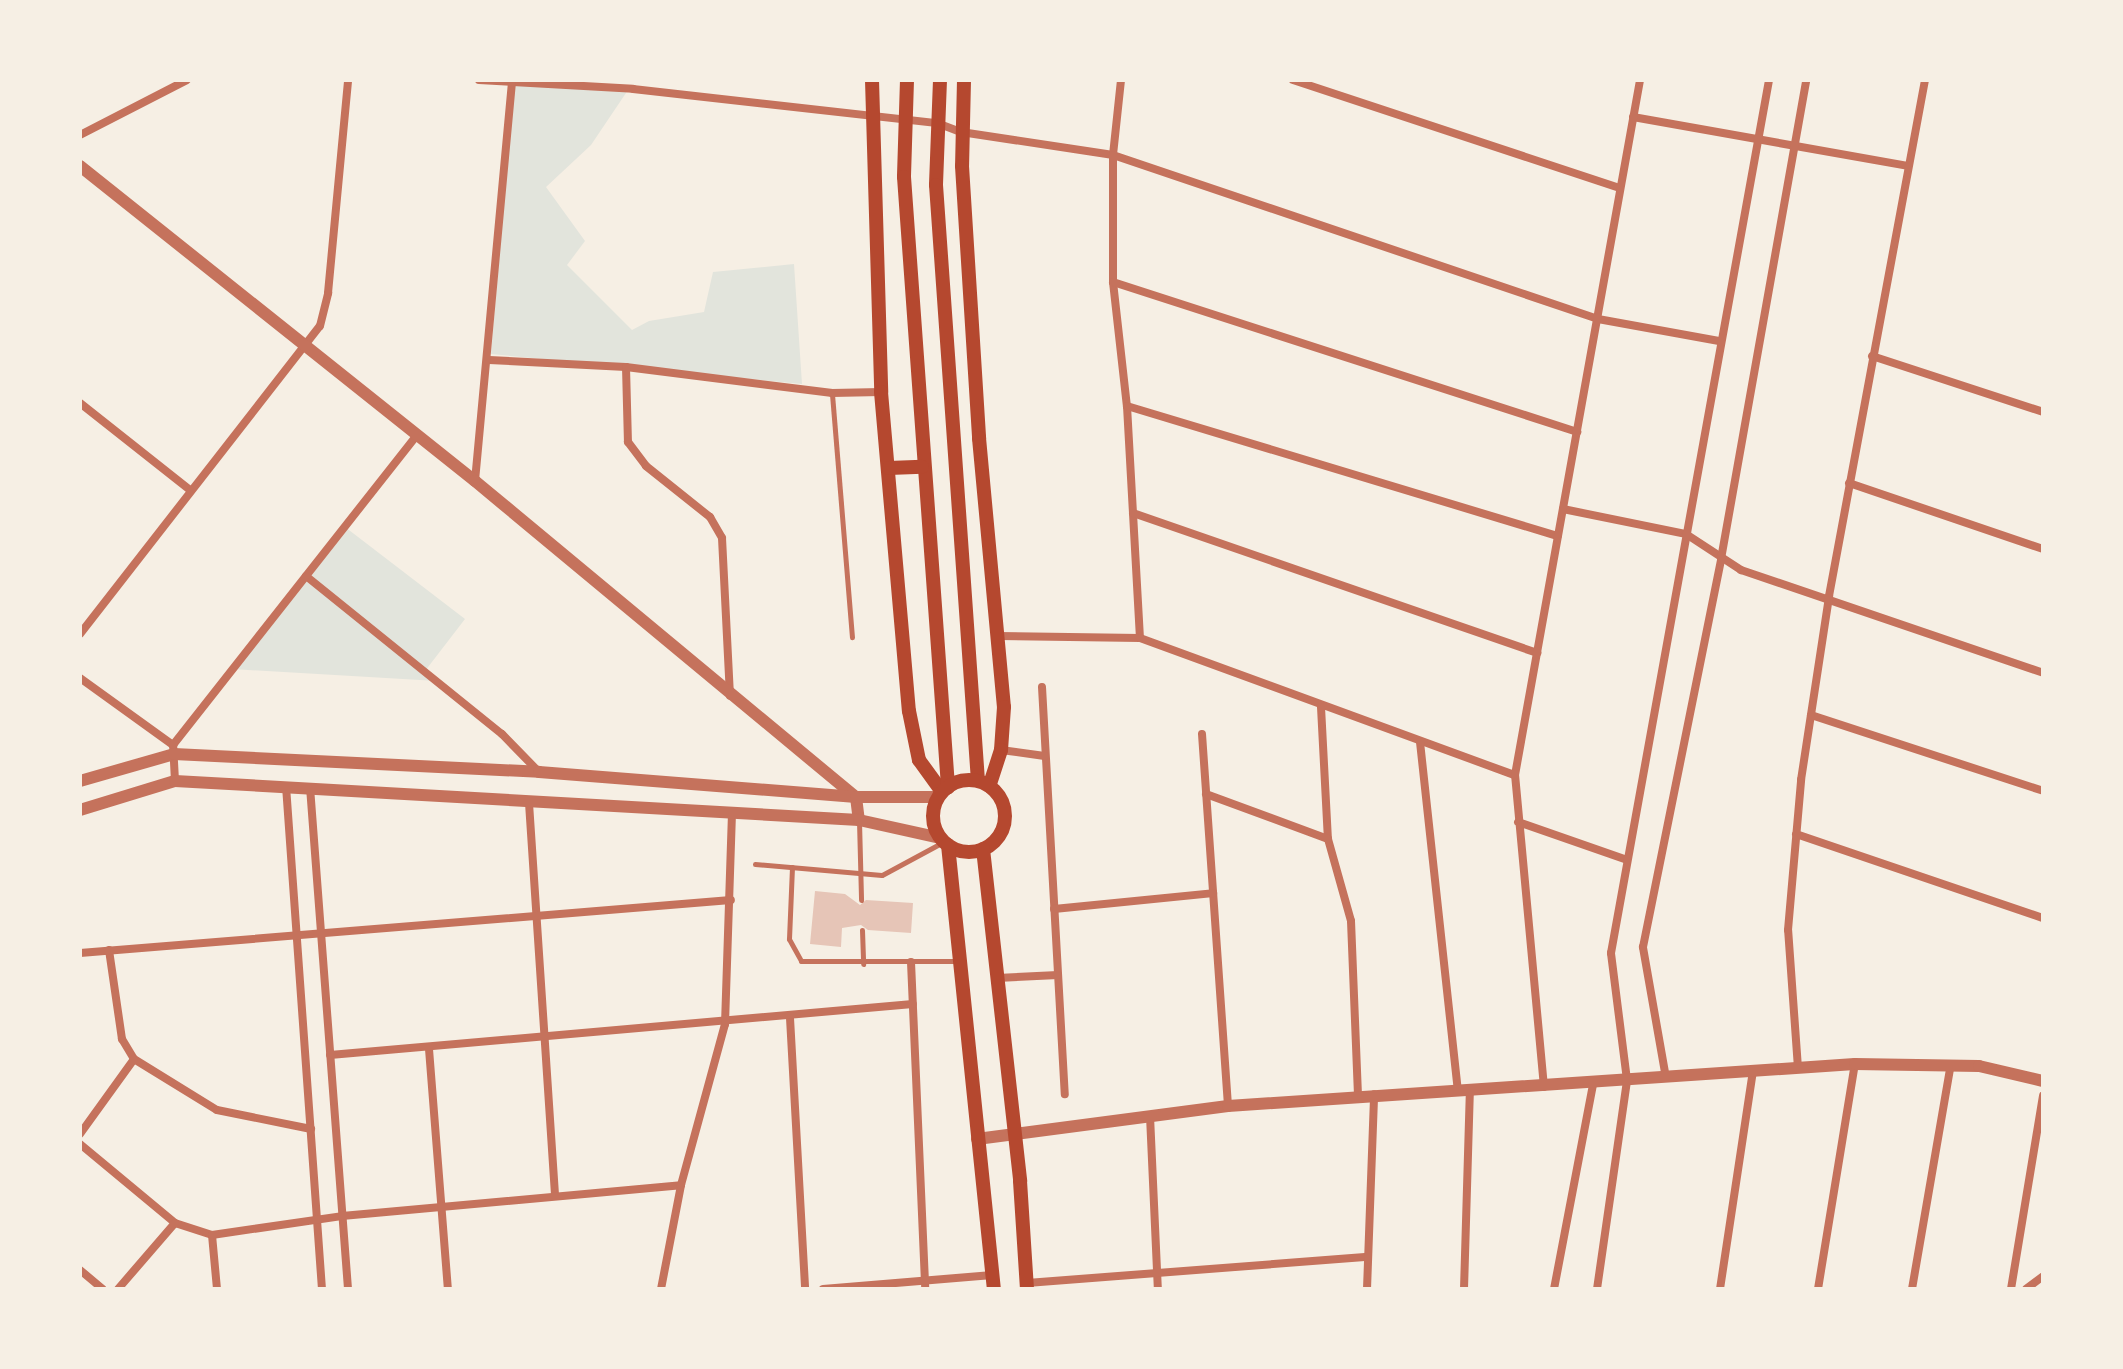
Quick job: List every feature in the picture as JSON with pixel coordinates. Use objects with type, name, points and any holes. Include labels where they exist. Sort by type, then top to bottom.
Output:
[{"type":"main road","points":[[872,80],[881,392],[914,743],[943,792]]},
{"type":"main road","points":[[907,80],[904,121],[943,792],[933,818],[945,842],[963,961],[977,1139],[993,1282]]},
{"type":"main road","points":[[940,80],[937,123],[950,441],[984,784],[998,795],[1005,820],[994,842],[983,849],[965,852],[945,842]]},
{"type":"main road","points":[[964,80],[961,132],[979,438],[1004,707],[1001,750],[984,784]]},
{"type":"main road","points":[[889,468],[922,467]]},
{"type":"main road","points":[[943,792],[984,784]]},
{"type":"main road","points":[[983,849],[1015,1134],[1027,1286]]},
{"type":"street","points":[[80,135],[187,80]]},
{"type":"street","points":[[80,634],[190,490],[305,350],[320,326],[328,293],[348,80]]},
{"type":"street","points":[[479,80],[633,89],[871,119],[937,123],[961,132],[1113,155],[1598,319],[1719,341]]},
{"type":"street","points":[[1121,80],[1113,155],[1113,282],[1127,406],[1140,638]]},
{"type":"street","points":[[1293,80],[1620,188]]},
{"type":"street","points":[[1544,1088],[1515,775],[1640,80]]},
{"type":"street","points":[[1597,1289],[1627,1080],[1611,953],[1719,341],[1769,80]]},
{"type":"street","points":[[1666,1078],[1643,947],[1721,559],[1806,80]]},
{"type":"street","points":[[1798,1068],[1788,930],[1811,715],[1849,483],[1925,80]]},
{"type":"street","points":[[475,481],[489,360],[512,82]]},
{"type":"street","points":[[1633,117],[1908,166]]},
{"type":"street","points":[[80,166],[305,350],[475,481],[730,696],[856,797],[859,820]]},
{"type":"street","points":[[1113,282],[1577,432]]},
{"type":"street","points":[[1872,356],[2043,412]]},
{"type":"street","points":[[489,360],[626,367],[832,393],[881,392]]},
{"type":"street","points":[[626,367],[628,442],[646,466],[710,517],[722,538],[730,696]]},
{"type":"street","points":[[80,403],[190,490]]},
{"type":"street","points":[[1127,406],[1558,536]]},
{"type":"street","points":[[175,781],[174,749],[416,436]]},
{"type":"street","points":[[1849,483],[2043,549]]},
{"type":"street","points":[[1563,509],[1686,534],[1721,559],[2043,673]]},
{"type":"street","points":[[1133,513],[1537,653]]},
{"type":"street","points":[[306,576],[502,734],[539,772]]},
{"type":"street","points":[[998,636],[1140,638],[1321,707],[1515,775]]},
{"type":"street","points":[[80,678],[174,749]]},
{"type":"street","points":[[1042,687],[1065,1094]]},
{"type":"street","points":[[1321,707],[1328,839],[1351,921],[1358,1097]]},
{"type":"street","points":[[1811,715],[2043,791]]},
{"type":"street","points":[[1202,734],[1228,1106]]},
{"type":"street","points":[[1420,742],[1464,1091],[1464,1289]]},
{"type":"street","points":[[80,781],[174,749],[539,772],[856,797],[943,792]]},
{"type":"street","points":[[1001,750],[1045,756]]},
{"type":"street","points":[[80,810],[175,781],[286,785],[732,816],[859,820],[945,842]]},
{"type":"street","points":[[286,785],[322,1289]]},
{"type":"street","points":[[310,787],[348,1289]]},
{"type":"street","points":[[1206,794],[1328,839]]},
{"type":"street","points":[[529,803],[548,1036],[555,1193]]},
{"type":"street","points":[[661,1289],[681,1185],[725,1024],[732,816]]},
{"type":"street","points":[[1518,822],[1627,860]]},
{"type":"street","points":[[1796,834],[2043,918]]},
{"type":"street","points":[[1054,909],[1213,893]]},
{"type":"street","points":[[80,953],[537,913],[731,900]]},
{"type":"street","points":[[109,950],[122,1039],[134,1059],[217,1110],[311,1129]]},
{"type":"street","points":[[911,962],[925,1285]]},
{"type":"street","points":[[997,978],[1058,975]]},
{"type":"street","points":[[330,1055],[725,1024],[913,1004]]},
{"type":"street","points":[[790,1018],[805,1289]]},
{"type":"street","points":[[429,1049],[448,1289]]},
{"type":"street","points":[[80,1134],[134,1059]]},
{"type":"street","points":[[1818,1289],[1855,1064]]},
{"type":"street","points":[[977,1139],[1228,1106],[1374,1094],[1544,1088],[1855,1064],[1951,1064],[2043,1081]]},
{"type":"street","points":[[1912,1289],[1951,1064]]},
{"type":"street","points":[[1720,1289],[1753,1072]]},
{"type":"street","points":[[1554,1289],[1593,1084]]},
{"type":"street","points":[[1367,1289],[1374,1094]]},
{"type":"street","points":[[2011,1289],[2043,1096]]},
{"type":"street","points":[[1150,1116],[1158,1289]]},
{"type":"street","points":[[80,1144],[175,1223],[212,1235],[316,1219],[555,1193],[681,1185]]},
{"type":"street","points":[[118,1289],[175,1223]]},
{"type":"street","points":[[212,1235],[217,1289]]},
{"type":"street","points":[[1027,1286],[1368,1257]]},
{"type":"street","points":[[80,1270],[103,1289]]},
{"type":"street","points":[[2026,1289],[2043,1276]]},
{"type":"street","points":[[823,1289],[993,1282]]},
{"type":"lane","points":[[832,393],[852,637]]},
{"type":"lane","points":[[859,820],[861,900]]},
{"type":"lane","points":[[755,864],[861,874],[892,873],[945,842]]},
{"type":"lane","points":[[792,867],[789,939],[796,957],[813,965],[963,961]]},
{"type":"lane","points":[[862,930],[863,964]]},
{"type":"shaded area","points":[[514,82],[628,90],[591,145],[546,187],[585,241],[567,265],[632,330],[649,321],[704,312],[713,272],[794,264],[802,384],[491,354]]},
{"type":"shaded area","points":[[345,527],[465,619],[425,671],[437,681],[232,669]]},
{"type":"building","points":[[815,891],[845,894],[860,905],[866,900],[913,903],[911,933],[868,930],[861,925],[842,928],[841,947],[810,944]]}]
